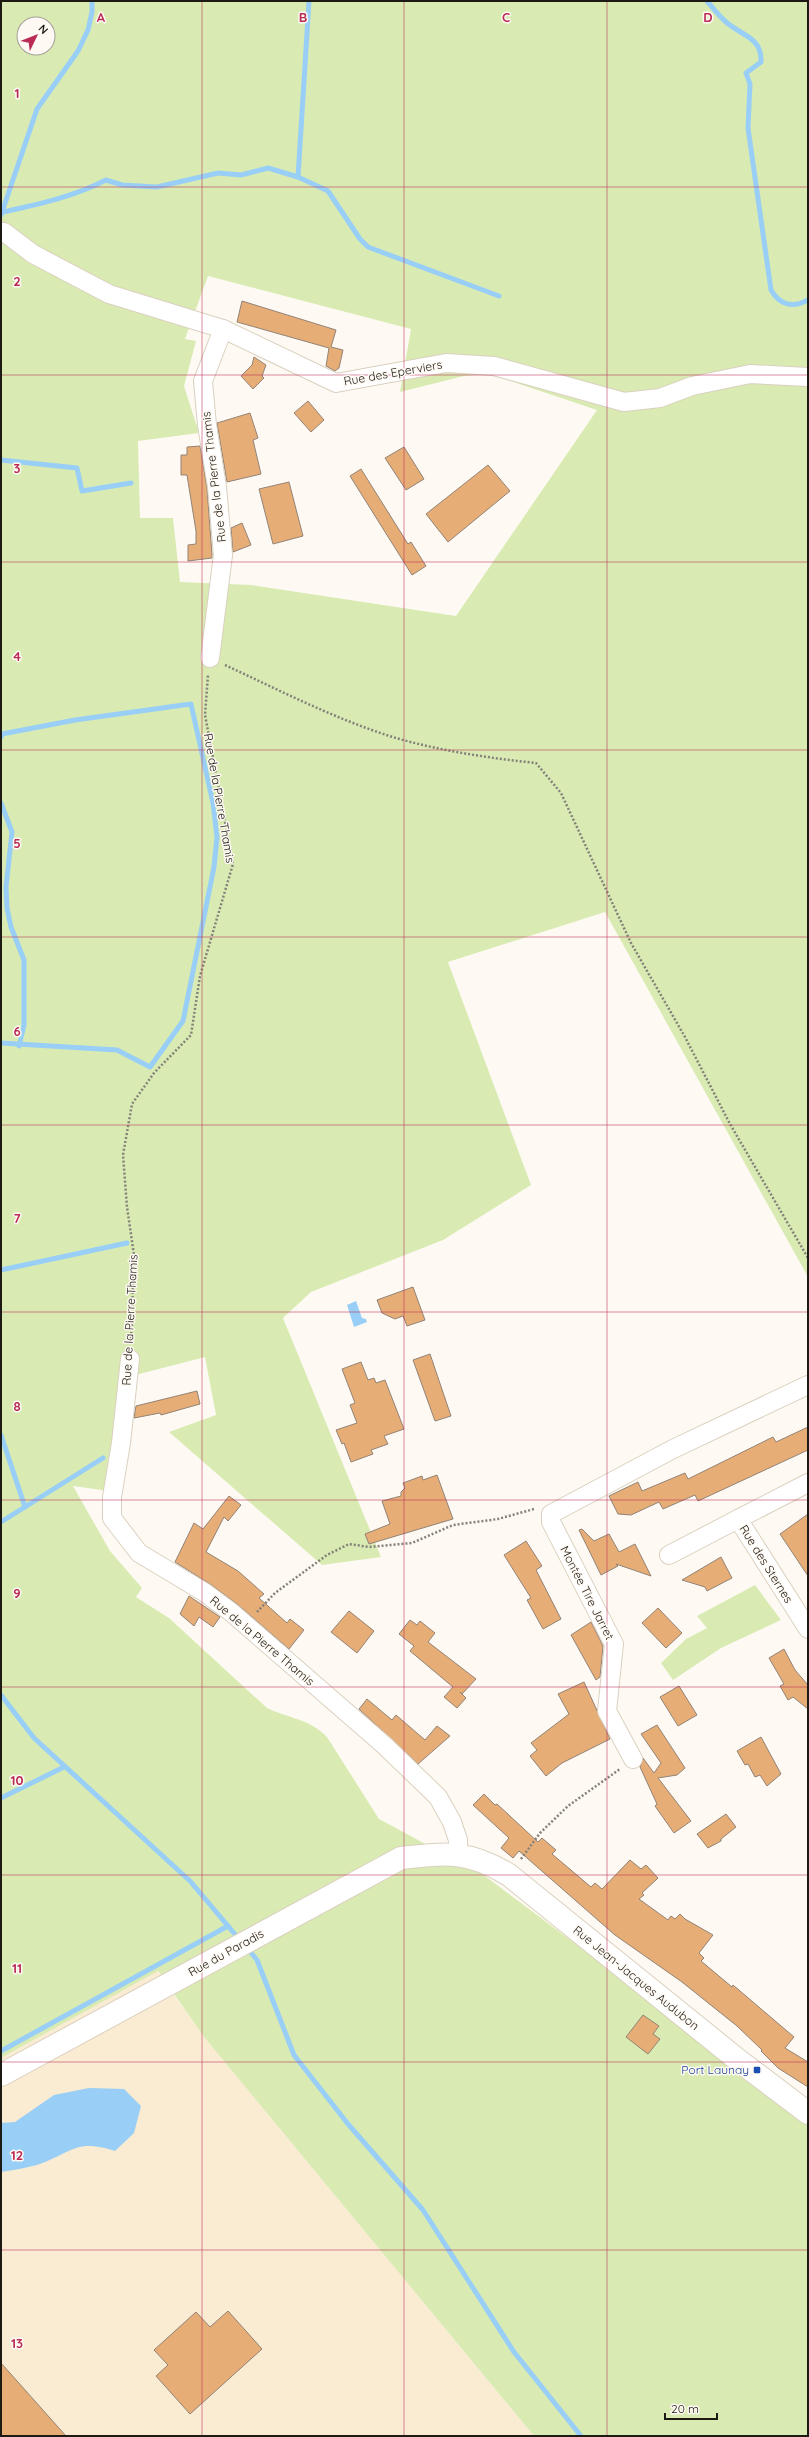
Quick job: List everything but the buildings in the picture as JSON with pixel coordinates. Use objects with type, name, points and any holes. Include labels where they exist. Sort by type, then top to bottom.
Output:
[{"type":"main road","name":"Rue du Paradis","points":[[1,2075],[401,1858],[458,1854]]},
{"type":"main road","name":"Rue Jean-Jacques Audubon","points":[[458,1854],[486,1862],[509,1875],[738,2060],[808,2113]]},
{"type":"street","name":"Rue des Eperviers","points":[[4,232],[33,254],[109,294],[223,329],[336,383],[446,363],[494,366],[624,402],[660,398],[692,386],[750,374],[808,377]]},
{"type":"street","name":"Rue de la Pierre Thamis","points":[[210,658],[223,555],[217,487],[207,425],[203,381],[223,329]]},
{"type":"street","name":"Rue de la Pierre Thamis","points":[[130,1359],[121,1443],[112,1497],[112,1518],[138,1553],[204,1592],[246,1624],[384,1745],[438,1797],[452,1822],[458,1840],[458,1854]]},
{"type":"street","points":[[551,1514],[673,1449],[808,1385]]},
{"type":"street","name":"Rue des Sternes","points":[[669,1555],[808,1483]]},
{"type":"street","name":"Montée Tire Jarret","points":[[551,1514],[551,1522],[614,1644],[607,1711],[633,1759]]},
{"type":"street","name":"Rue des Sternes","points":[[738,1519],[808,1629]]},
{"type":"path","points":[[210,658],[340,718],[396,738],[480,757],[536,764],[561,793],[630,943],[685,1037],[734,1130],[808,1258]]},
{"type":"path","name":"Rue de la Pierre Thamis","points":[[130,1359],[134,1255],[127,1207],[123,1155],[132,1104],[154,1073],[192,1035],[200,976],[233,864],[205,715],[210,658]]},
{"type":"path","points":[[246,1624],[276,1593],[326,1555],[349,1544],[369,1547],[412,1543],[453,1525],[498,1519],[530,1509],[542,1508],[551,1514]]},
{"type":"path","points":[[509,1875],[540,1833],[568,1806],[633,1759]]},
{"type":"shaded area","points":[[157,1971],[204,2037],[534,2436],[1,2436],[1,2058]]},
{"type":"green space","points":[[1,1],[808,1],[808,1277],[605,912],[448,962],[531,1185],[443,1240],[311,1292],[283,1318],[381,1557],[322,1565],[169,1432],[216,1415],[205,1357],[120,1379],[109,1491],[73,1486],[110,1551],[142,1588],[136,1597],[169,1618],[267,1708],[313,1726],[327,1737],[379,1819],[485,1876],[589,1954],[704,2047],[808,2124],[808,2436],[534,2436],[204,2037],[158,1971],[1,2058]],"holes":[[[208,276],[411,329],[400,392],[464,376],[489,374],[597,410],[456,616],[251,585],[180,582],[173,518],[140,518],[138,441],[199,433],[184,386],[196,341],[185,339]]]},
{"type":"green space","points":[[755,1585],[781,1620],[721,1648],[673,1680],[661,1663],[686,1639],[707,1628],[697,1616]]},
{"type":"water","points":[[356,1301],[362,1318],[366,1319],[367,1322],[354,1327],[347,1305]]},
{"type":"water","points":[[89,2088],[124,2089],[141,2106],[134,2133],[115,2151],[102,2147],[82,2147],[37,2165],[1,2172],[1,2123],[15,2122],[54,2095]]},
{"type":"waterway","points":[[1,215],[37,109],[78,51],[88,30],[92,12],[92,1]]},
{"type":"waterway","points":[[298,177],[309,1]]},
{"type":"waterway","points":[[707,1],[718,15],[732,27],[750,38],[758,47],[761,62],[746,73],[750,84],[748,128],[771,290],[778,299],[786,304],[797,304],[808,300]]},
{"type":"waterway","points":[[3,212],[43,203],[81,191],[106,180],[122,185],[157,187],[218,173],[241,175],[268,168],[298,177],[328,191],[360,239],[368,247],[499,296]]},
{"type":"waterway","points":[[1,460],[77,468],[82,491],[131,483]]},
{"type":"waterway","points":[[1,737],[2,734],[75,720],[191,704],[213,803],[217,837],[214,867],[183,1021],[150,1067],[117,1050],[1,1043]]},
{"type":"waterway","points":[[1,803],[12,832],[6,887],[7,908],[11,927],[24,960],[24,1025],[19,1046]]},
{"type":"waterway","points":[[1,1270],[127,1243]]},
{"type":"waterway","points":[[1,1435],[25,1507]]},
{"type":"waterway","points":[[1,1522],[103,1458]]},
{"type":"waterway","points":[[1,1695],[34,1738],[190,1881],[239,1939]]},
{"type":"waterway","points":[[1,1798],[64,1767]]},
{"type":"waterway","points":[[1,2051],[228,1926]]},
{"type":"waterway","points":[[247,1948],[257,1960],[294,2055],[348,2124],[423,2210],[514,2352],[581,2436]]},
{"type":"place","name":"Port Launay","points":[[757,2070]]}]
